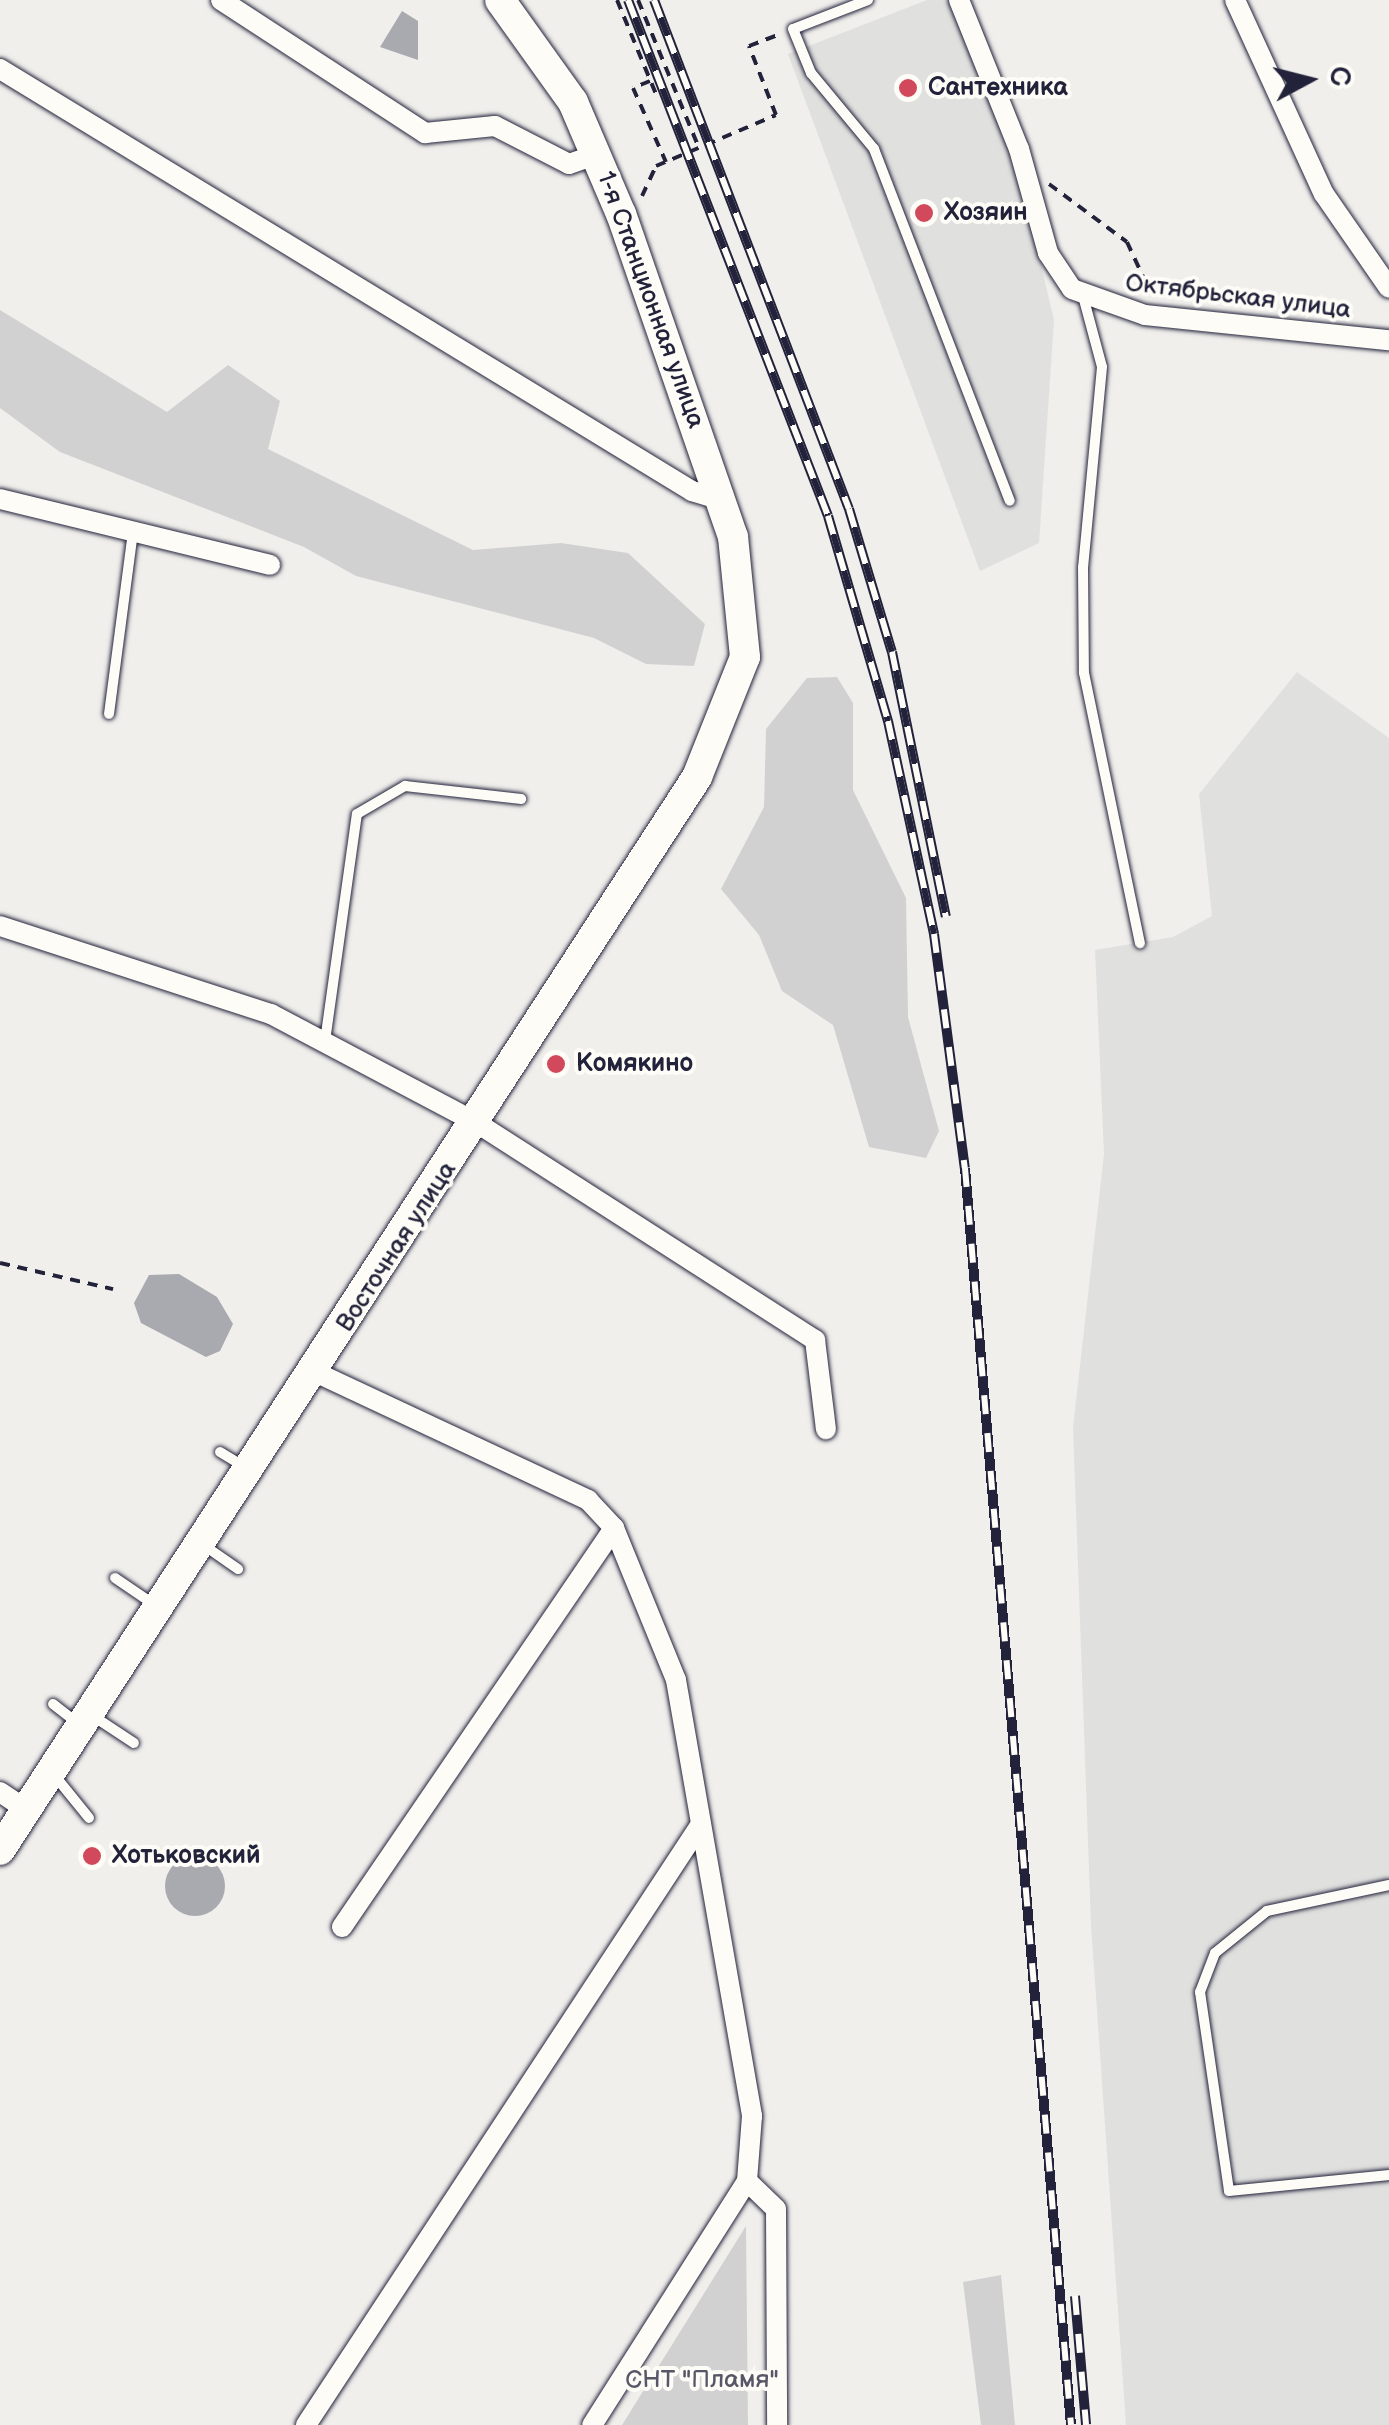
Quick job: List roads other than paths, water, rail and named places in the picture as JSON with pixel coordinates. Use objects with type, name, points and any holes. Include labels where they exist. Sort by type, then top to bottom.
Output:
[{"type":"main road","name":"1-я Станционная улица","points":[[500,0],[558,75],[598,154],[722,500],[748,622]]},
{"type":"main road","name":"Восточная улица","points":[[0,1850],[477,1123],[698,777],[736,692],[748,622]]},
{"type":"street","points":[[221,0],[425,133],[495,126],[569,164],[598,154]]},
{"type":"street","points":[[959,0],[1026,175],[1048,253],[1083,296]]},
{"type":"street","points":[[1235,0],[1324,194],[1389,288]]},
{"type":"street","points":[[0,69],[692,491],[722,500]]},
{"type":"street","name":"Октябрьская улица","points":[[1083,296],[1159,317],[1389,340]]},
{"type":"street","points":[[0,499],[134,528],[270,566]]},
{"type":"street","points":[[0,926],[271,1014],[477,1123],[815,1340],[826,1429]]},
{"type":"street","points":[[315,1372],[588,1500],[614,1528],[676,1680],[752,2116],[748,2181],[592,2425]]},
{"type":"street","points":[[342,1927],[614,1528]]},
{"type":"street","points":[[0,1792],[27,1810]]},
{"type":"street","points":[[306,2425],[700,1824]]},
{"type":"street","points":[[748,2181],[776,2209],[777,2425]]},
{"type":"lane","points":[[868,0],[793,30],[811,73],[874,149],[1010,501]]},
{"type":"lane","points":[[1083,296],[1102,367],[1083,566],[1084,673],[1140,943]]},
{"type":"lane","points":[[109,714],[134,528]]},
{"type":"lane","points":[[324,1042],[357,814],[405,786],[521,799]]},
{"type":"lane","points":[[220,1452],[251,1470]]},
{"type":"lane","points":[[202,1544],[238,1569]]},
{"type":"lane","points":[[115,1578],[160,1608]]},
{"type":"lane","points":[[53,1704],[134,1743]]},
{"type":"lane","points":[[52,1772],[89,1818]]},
{"type":"lane","points":[[1389,1885],[1268,1911],[1215,1953],[1200,1992],[1229,2191],[1389,2175]]},
{"type":"railway","points":[[628,0],[828,516],[888,721],[934,934],[965,1168],[1071,2425]]},
{"type":"railway","points":[[654,0],[849,509],[892,652],[946,917]]},
{"type":"railway","points":[[1075,2296],[1086,2425]]},
{"type":"place","name":"Сантехника","points":[[908,88]]},
{"type":"place","name":"Хозяин","points":[[924,213]]},
{"type":"place","name":"Комякино","points":[[556,1064]]},
{"type":"place","name":"Хотьковский","points":[[92,1856]]},
{"type":"park label","name":"СНТ \"Пламя\"","points":[[702,2380]]}]
